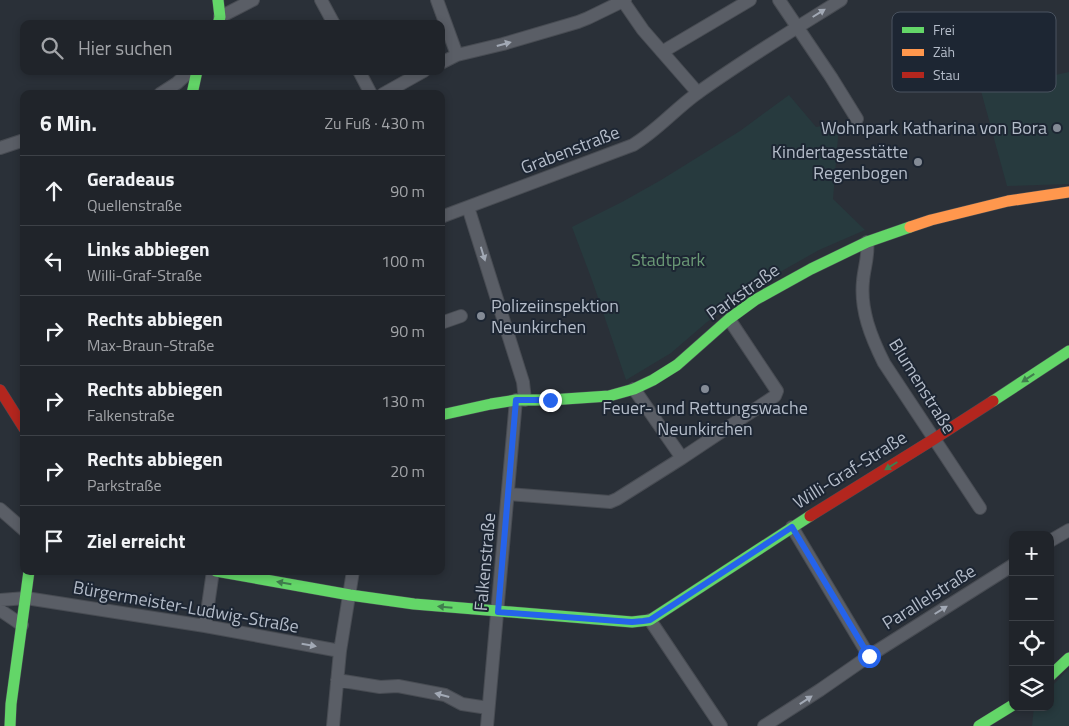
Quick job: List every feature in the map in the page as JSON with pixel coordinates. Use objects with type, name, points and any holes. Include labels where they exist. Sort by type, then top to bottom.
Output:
[{"type":"street","points":[[218,0],[219,20]]},
{"type":"street","points":[[221,20],[253,0]]},
{"type":"street","points":[[321,0],[332,20]]},
{"type":"street","points":[[438,0],[445,20]]},
{"type":"street","points":[[662,52],[750,0]]},
{"type":"street","points":[[779,0],[857,119]]},
{"type":"street","name":"Grabenstraße","points":[[445,216],[633,145],[698,93],[841,0]]},
{"type":"street","points":[[445,60],[456,55],[503,44],[578,22],[624,1],[643,30],[698,93]]},
{"type":"street","points":[[445,21],[456,55]]},
{"type":"street","points":[[168,90],[186,75]]},
{"type":"street","points":[[193,90],[196,75]]},
{"type":"street","points":[[361,75],[369,90]]},
{"type":"street","points":[[390,90],[417,75]]},
{"type":"street","points":[[0,148],[20,141]]},
{"type":"street","name":"Parkstraße","points":[[445,414],[491,404],[521,400],[609,396],[634,389],[677,365],[754,300],[811,269],[867,242],[941,218],[1008,201],[1069,192]]},
{"type":"street","name":"Falkenstraße","points":[[468,207],[523,382],[508,494],[487,726]]},
{"type":"street","name":"Blumenstraße","points":[[867,242],[868,249],[862,297],[874,343],[884,363],[980,508]]},
{"type":"street","points":[[445,322],[460,316]]},
{"type":"street","points":[[508,494],[610,502],[618,499],[682,458],[775,396],[777,391],[730,319]]},
{"type":"street","name":"Willi-Graf-Straße","points":[[650,620],[792,527],[934,439],[1069,351]]},
{"type":"street","points":[[634,389],[682,458]]},
{"type":"street","points":[[0,390],[20,422]]},
{"type":"street","points":[[0,509],[20,526]]},
{"type":"street","points":[[792,527],[869,656]]},
{"type":"street","points":[[1054,539],[1069,530]]},
{"type":"street","name":"Parallelstraße","points":[[764,726],[869,656],[1009,568]]},
{"type":"street","points":[[10,726],[6,704],[22,625],[29,575]]},
{"type":"street","points":[[205,626],[214,575]]},
{"type":"street","points":[[238,575],[414,604],[632,622],[650,620],[721,726]]},
{"type":"street","points":[[333,726],[340,651],[352,575]]},
{"type":"street","name":"Bürgermeister-Ludwig-Straße","points":[[0,600],[26,598],[205,626],[340,651]]},
{"type":"street","points":[[0,610],[22,625]]},
{"type":"street","points":[[1054,672],[1069,658]]},
{"type":"street","points":[[337,680],[380,687],[398,686],[417,689],[445,695],[462,704],[488,708]]},
{"type":"street","points":[[979,726],[1009,707]]},
{"type":"green space","points":[[1069,72],[1069,184],[1007,186],[981,92],[1056,92],[1056,75]]},
{"type":"green space","name":"Stadtpark","points":[[789,95],[816,127],[839,125],[833,199],[865,230],[819,250],[780,272],[707,322],[671,353],[626,380],[572,227],[661,180],[740,131]]},
{"type":"green space","points":[[1069,669],[1069,726],[1032,726],[1034,711],[1054,711],[1054,684]]},
{"type":"traffic: fast","points":[[218,0],[219,20]]},
{"type":"traffic: fast","points":[[193,90],[196,75]]},
{"type":"traffic: fast","points":[[445,414],[516,400],[609,396],[634,389],[677,365],[729,319],[755,300],[811,269],[867,242],[910,227]]},
{"type":"traffic: fast","points":[[993,401],[1069,351]]},
{"type":"traffic: fast","points":[[238,575],[350,595],[414,604],[632,622],[650,620],[810,516]]},
{"type":"traffic: fast","points":[[10,726],[11,704],[28,575]]},
{"type":"traffic: fast","points":[[1054,672],[1069,658]]},
{"type":"traffic: fast","points":[[979,726],[1009,707]]},
{"type":"traffic: slow","points":[[910,227],[1008,201],[1069,192]]},
{"type":"traffic: jam","points":[[0,390],[20,422]]},
{"type":"traffic: jam","points":[[810,516],[993,401]]},
{"type":"place","name":"Wohnpark Katharina von Bora","points":[[1057,128]]},
{"type":"place","name":"Kindertagesstätte Regenbogen","points":[[918,162]]},
{"type":"place","name":"Polizeiinspektion Neunkirchen","points":[[481,316]]},
{"type":"place","name":"Feuer- und Rettungswache Neunkirchen","points":[[705,389]]},
{"type":"route","points":[[550,400],[516,400],[498,612],[632,622],[650,620],[792,527],[869,656]]}]
